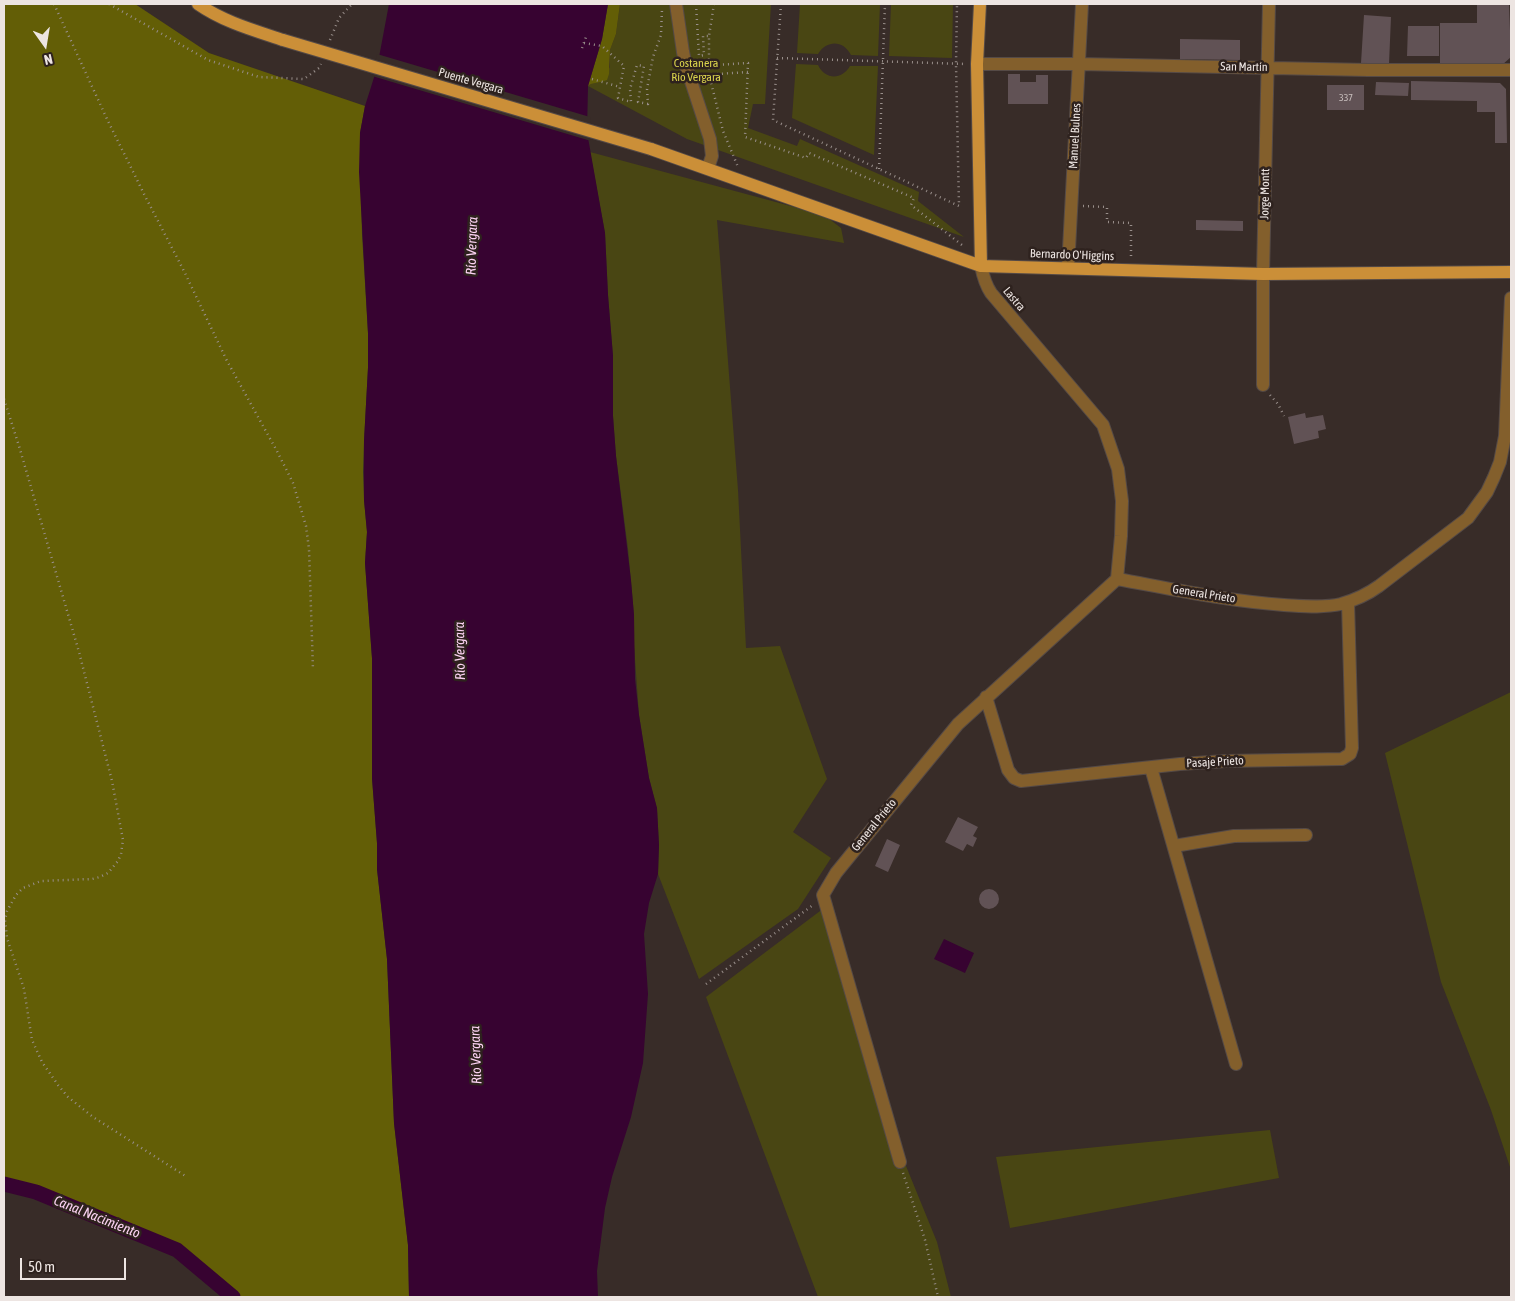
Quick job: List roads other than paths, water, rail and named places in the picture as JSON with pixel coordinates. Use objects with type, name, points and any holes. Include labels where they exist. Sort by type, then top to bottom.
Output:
[{"type":"main road","name":"Puente Vergara","points":[[198,4],[220,18],[242,27],[651,149]]},
{"type":"main road","name":"Lastra","points":[[980,4],[977,64],[981,262]]},
{"type":"main road","name":"Bernardo O'Higgins","points":[[651,149],[981,262],[1130,271],[1263,274],[1511,272]]},
{"type":"street","points":[[676,4],[684,59],[710,139],[712,156],[708,168]]},
{"type":"street","name":"Manuel Bulnes","points":[[1068,268],[1082,4]]},
{"type":"street","name":"Jorge Montt","points":[[1263,385],[1263,274],[1269,4]]},
{"type":"street","name":"San Martín","points":[[977,64],[1078,64],[1368,70],[1511,70]]},
{"type":"street","name":"Lastra","points":[[981,262],[982,276],[991,293],[1103,425],[1118,469],[1122,501],[1117,579]]},
{"type":"street","name":"General Prieto","points":[[900,1162],[824,895],[836,873],[958,724],[1117,579],[1193,594],[1269,604],[1330,606],[1348,602],[1367,594],[1468,518],[1487,492],[1494,478],[1508,436],[1511,298]]},
{"type":"street","name":"Pasaje Prieto","points":[[986,697],[1008,770],[1017,780],[1024,781],[1226,761],[1342,759],[1348,756],[1352,748],[1348,602]]},
{"type":"street","points":[[1151,768],[1236,1064]]},
{"type":"street","points":[[1174,846],[1234,836],[1306,835]]},
{"type":"water","name":"Río Vergara","points":[[389,4],[608,4],[602,39],[588,86],[587,132],[605,233],[613,356],[613,416],[634,615],[635,679],[649,778],[657,808],[659,845],[658,874],[649,903],[644,934],[648,994],[643,1063],[631,1117],[612,1177],[605,1208],[597,1271],[598,1297],[409,1297],[408,1245],[394,1123],[387,959],[377,869],[372,778],[372,658],[365,563],[367,532],[364,500],[368,333],[359,172],[360,133],[365,106],[377,68]]},
{"type":"water","points":[[944,939],[974,953],[965,973],[934,959]]},
{"type":"waterway","name":"Canal Nacimiento","points":[[4,1184],[36,1192],[177,1250],[233,1297]]},
{"type":"park label","name":"Costanera Río Vergara","points":[[696,70]]}]
